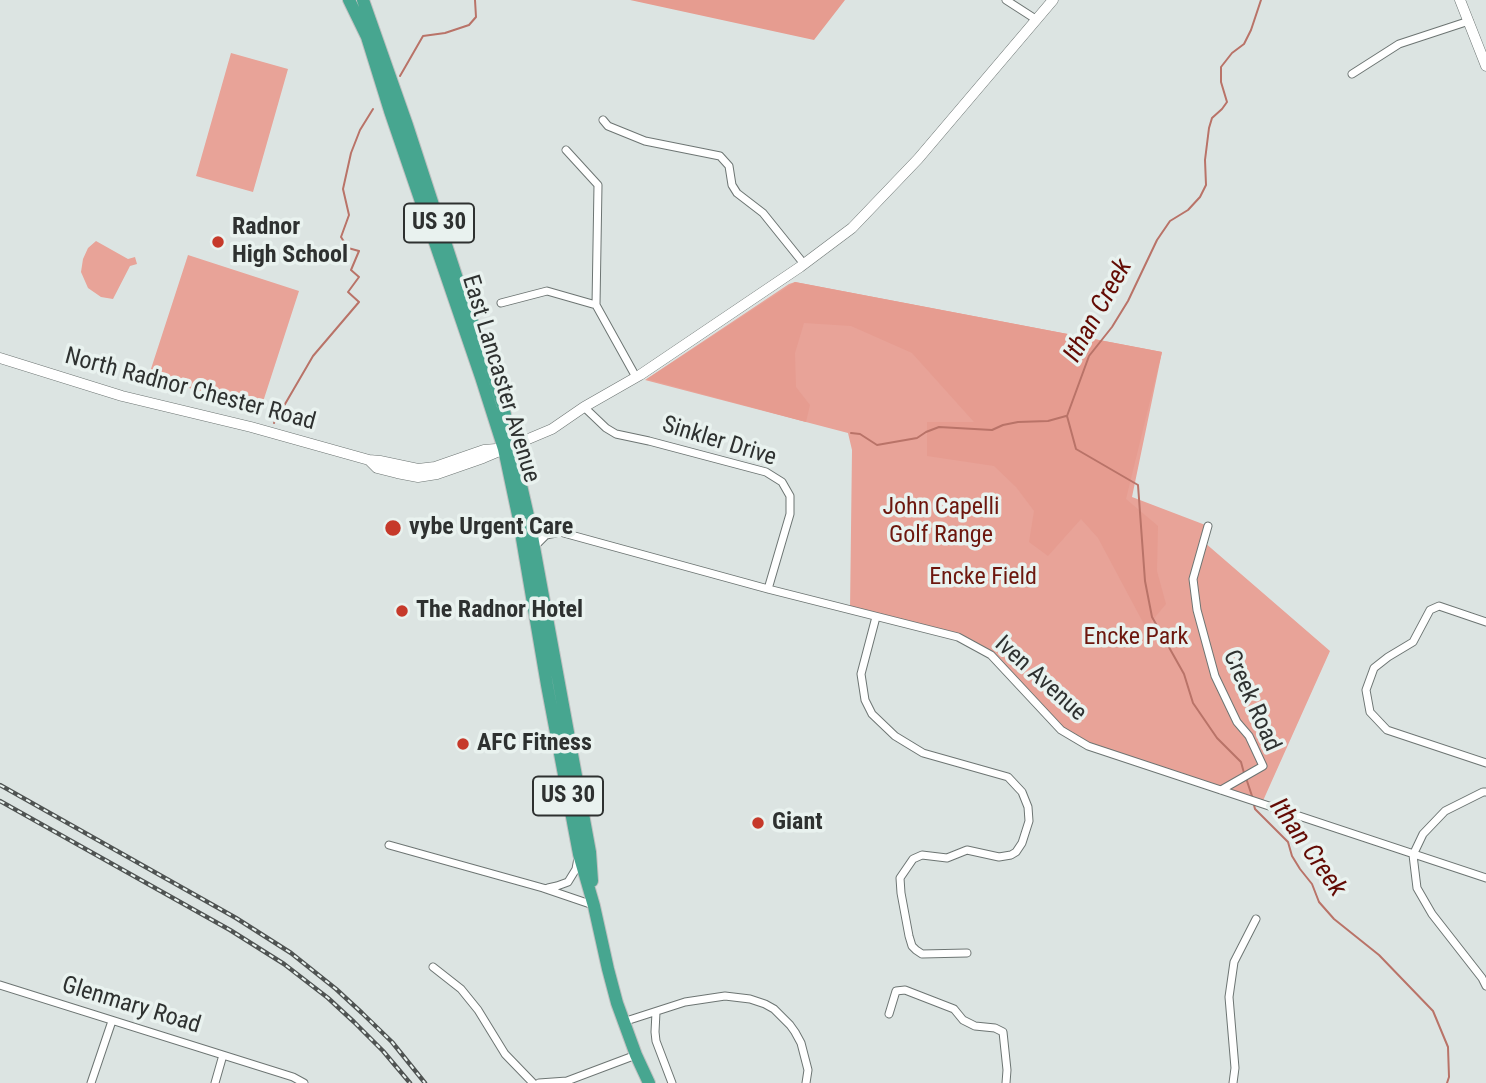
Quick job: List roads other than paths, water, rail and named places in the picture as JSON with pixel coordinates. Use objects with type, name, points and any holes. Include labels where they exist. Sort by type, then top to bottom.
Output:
[{"type":"highway","name":"East Lancaster Avenue","points":[[349,0],[366,37],[481,377],[508,448],[529,520],[590,852],[594,906]]},
{"type":"highway","name":"East Lancaster Avenue","points":[[364,0],[466,306],[498,389],[579,854],[623,1022],[649,1083]]},
{"type":"main road","name":"North Radnor Chester Road","points":[[0,358],[122,396],[251,427],[369,460],[418,469],[435,467],[484,450],[508,448],[552,429],[636,377],[804,264],[852,228],[918,159],[1052,0]]},
{"type":"main road","points":[[1460,0],[1486,66]]},
{"type":"street","points":[[1006,0],[1037,20]]},
{"type":"street","points":[[1352,74],[1399,44],[1469,20]]},
{"type":"street","points":[[603,120],[608,127],[645,141],[720,156],[729,166],[732,185],[737,193],[762,213],[804,264]]},
{"type":"street","points":[[566,150],[598,185],[596,305],[636,377]]},
{"type":"street","points":[[501,303],[547,291],[596,305]]},
{"type":"street","name":"Sinkler Drive","points":[[584,407],[616,434],[649,440],[766,472],[782,482],[790,496],[790,514],[768,589]]},
{"type":"street","name":"Iven Avenue","points":[[529,520],[560,533],[958,637],[991,655],[1061,730],[1088,746],[1486,878]]},
{"type":"street","name":"Creek Road","points":[[1208,526],[1194,579],[1197,610],[1216,676],[1237,722],[1249,736],[1262,766],[1221,790]]},
{"type":"street","points":[[534,547],[546,534],[560,533]]},
{"type":"street","points":[[1486,622],[1439,606],[1430,610],[1413,642],[1374,667],[1366,690],[1370,712],[1387,730],[1486,763]]},
{"type":"street","points":[[876,617],[861,674],[865,701],[872,714],[895,736],[923,753],[1008,777],[1022,792],[1028,807],[1029,821],[1016,852],[999,857],[972,850],[947,858],[922,855],[913,859],[900,878],[912,946],[922,954],[967,953]]},
{"type":"street","points":[[1486,792],[1445,811],[1423,834],[1413,855],[1417,888],[1432,914],[1486,986]]},
{"type":"street","points":[[389,845],[543,888],[594,906]]},
{"type":"street","points":[[543,888],[568,882],[576,869],[579,854]]},
{"type":"street","points":[[1233,1083],[1235,1068],[1229,997],[1234,962],[1256,919]]},
{"type":"street","points":[[433,967],[461,989],[478,1010],[505,1054],[533,1083]]},
{"type":"street","name":"Glenmary Road","points":[[0,985],[223,1055],[215,1083]]},
{"type":"street","points":[[889,1014],[896,991],[905,990],[954,1009],[963,1020],[975,1026],[995,1028],[1003,1032],[1006,1083]]},
{"type":"street","points":[[623,1022],[685,1002],[725,996],[750,999],[774,1009],[790,1025],[801,1043],[808,1070],[806,1083]]},
{"type":"street","points":[[656,1012],[656,1041],[672,1083]]},
{"type":"street","points":[[91,1083],[112,1021]]},
{"type":"street","points":[[223,1055],[304,1083]]},
{"type":"street","points":[[539,1083],[567,1081],[636,1055]]},
{"type":"waterway","points":[[400,76],[423,36],[445,33],[469,25],[476,17],[475,0]]},
{"type":"waterway","name":"Ithan Creek","points":[[1244,773],[1241,762],[1217,738],[1193,703],[1184,674],[1152,617],[1145,581],[1138,485],[1076,449],[1067,416],[1089,356],[1128,301],[1157,240],[1170,221],[1188,210],[1200,197],[1206,185],[1205,160],[1209,128],[1212,118],[1227,102],[1221,82],[1221,67],[1232,53],[1244,44],[1261,0]]},
{"type":"waterway","points":[[274,423],[313,356],[359,302],[348,292],[359,277],[351,270],[359,251],[348,248],[341,237],[349,215],[343,189],[351,153],[360,130],[373,109]]},
{"type":"waterway","points":[[851,433],[860,434],[877,445],[917,438],[939,427],[992,430],[1018,422],[1048,421],[1066,416]]},
{"type":"waterway","name":"Ithan Creek","points":[[1246,778],[1252,796]]},
{"type":"waterway","name":"Ithan Creek","points":[[1254,805],[1288,842],[1292,856],[1312,884],[1319,902],[1334,919],[1379,955],[1433,1011],[1448,1047],[1447,1083]]},
{"type":"railway","points":[[0,785],[236,918],[291,953],[336,989],[392,1042],[425,1083]]},
{"type":"railway","points":[[0,801],[230,930],[284,964],[354,1022],[410,1083]]},
{"type":"place","name":"Radnor High School","points":[[218,242]]},
{"type":"place","name":"vybe Urgent Care","points":[[393,528]]},
{"type":"place","name":"The Radnor Hotel","points":[[402,611]]},
{"type":"place","name":"AFC Fitness","points":[[463,744]]},
{"type":"place","name":"Giant","points":[[758,823]]},
{"type":"park label","name":"John Capelli Golf Range","points":[[941,522]]},
{"type":"park label","name":"Encke Field","points":[[983,578]]},
{"type":"park label","name":"Encke Park","points":[[1136,638]]}]
